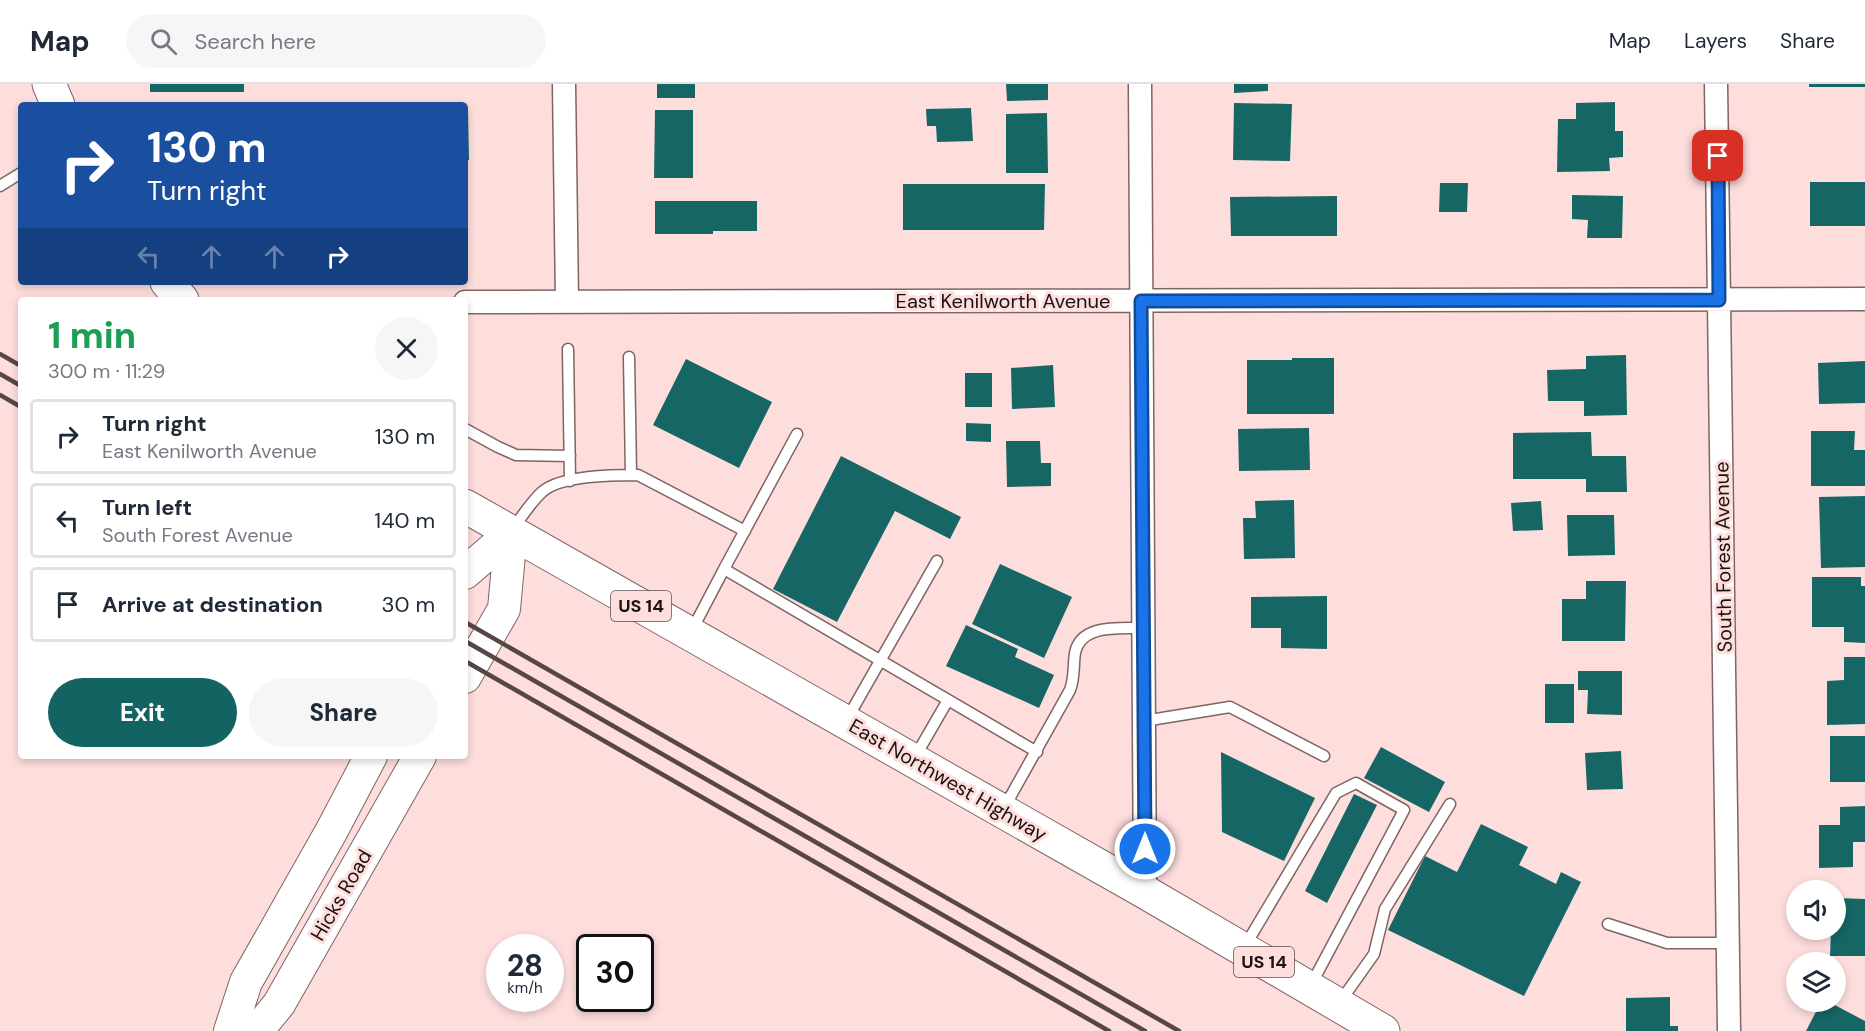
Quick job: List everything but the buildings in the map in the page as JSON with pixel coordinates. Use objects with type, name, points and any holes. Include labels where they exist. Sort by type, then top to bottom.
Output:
[{"type":"main road","points":[[49,84],[57,102]]},
{"type":"main road","points":[[169,285],[179,297]]},
{"type":"main road","name":"US 14","points":[[468,508],[511,533]]},
{"type":"main road","points":[[468,570],[511,533]]},
{"type":"main road","points":[[468,672],[504,609],[511,533]]},
{"type":"main road","name":"East Northwest Highway","points":[[511,533],[1145,892],[1383,1031]]},
{"type":"main road","name":"Hicks Road","points":[[230,1031],[246,982],[369,759]]},
{"type":"main road","name":"Hicks Road","points":[[257,1031],[279,1004],[418,759]]},
{"type":"street","points":[[564,84],[567,300]]},
{"type":"street","points":[[1140,84],[1145,892]]},
{"type":"street","name":"South Forest Avenue","points":[[1716,84],[1729,1031]]},
{"type":"street","name":"East Kenilworth Avenue","points":[[468,302],[1865,299]]},
{"type":"lane","points":[[0,186],[18,175]]},
{"type":"lane","points":[[568,349],[570,481]]},
{"type":"lane","points":[[629,357],[631,475]]},
{"type":"lane","points":[[468,431],[516,454],[570,456]]},
{"type":"lane","points":[[690,634],[797,434]]},
{"type":"lane","points":[[511,533],[531,505],[552,485],[631,475],[638,475],[745,531]]},
{"type":"lane","points":[[845,722],[937,561]]},
{"type":"lane","points":[[724,568],[1037,752]]},
{"type":"lane","points":[[1003,811],[1073,682],[1079,642],[1087,634],[1097,630],[1144,628]]},
{"type":"lane","points":[[913,760],[948,700]]},
{"type":"lane","points":[[1144,721],[1230,707],[1324,756]]},
{"type":"lane","points":[[1243,949],[1336,793],[1356,783],[1404,810],[1309,987]]},
{"type":"lane","points":[[1338,1005],[1374,954],[1385,909],[1450,804]]},
{"type":"lane","points":[[1608,924],[1668,943],[1728,943]]},
{"type":"railway","points":[[0,354],[18,364]]},
{"type":"railway","points":[[0,374],[18,384]]},
{"type":"railway","points":[[0,395],[18,405]]},
{"type":"railway","points":[[468,624],[1179,1031]]},
{"type":"railway","points":[[468,643],[1145,1031]]},
{"type":"railway","points":[[468,663],[1109,1031]]},
{"type":"route","points":[[1145,849],[1141,301],[1719,300],[1718,156]]}]
